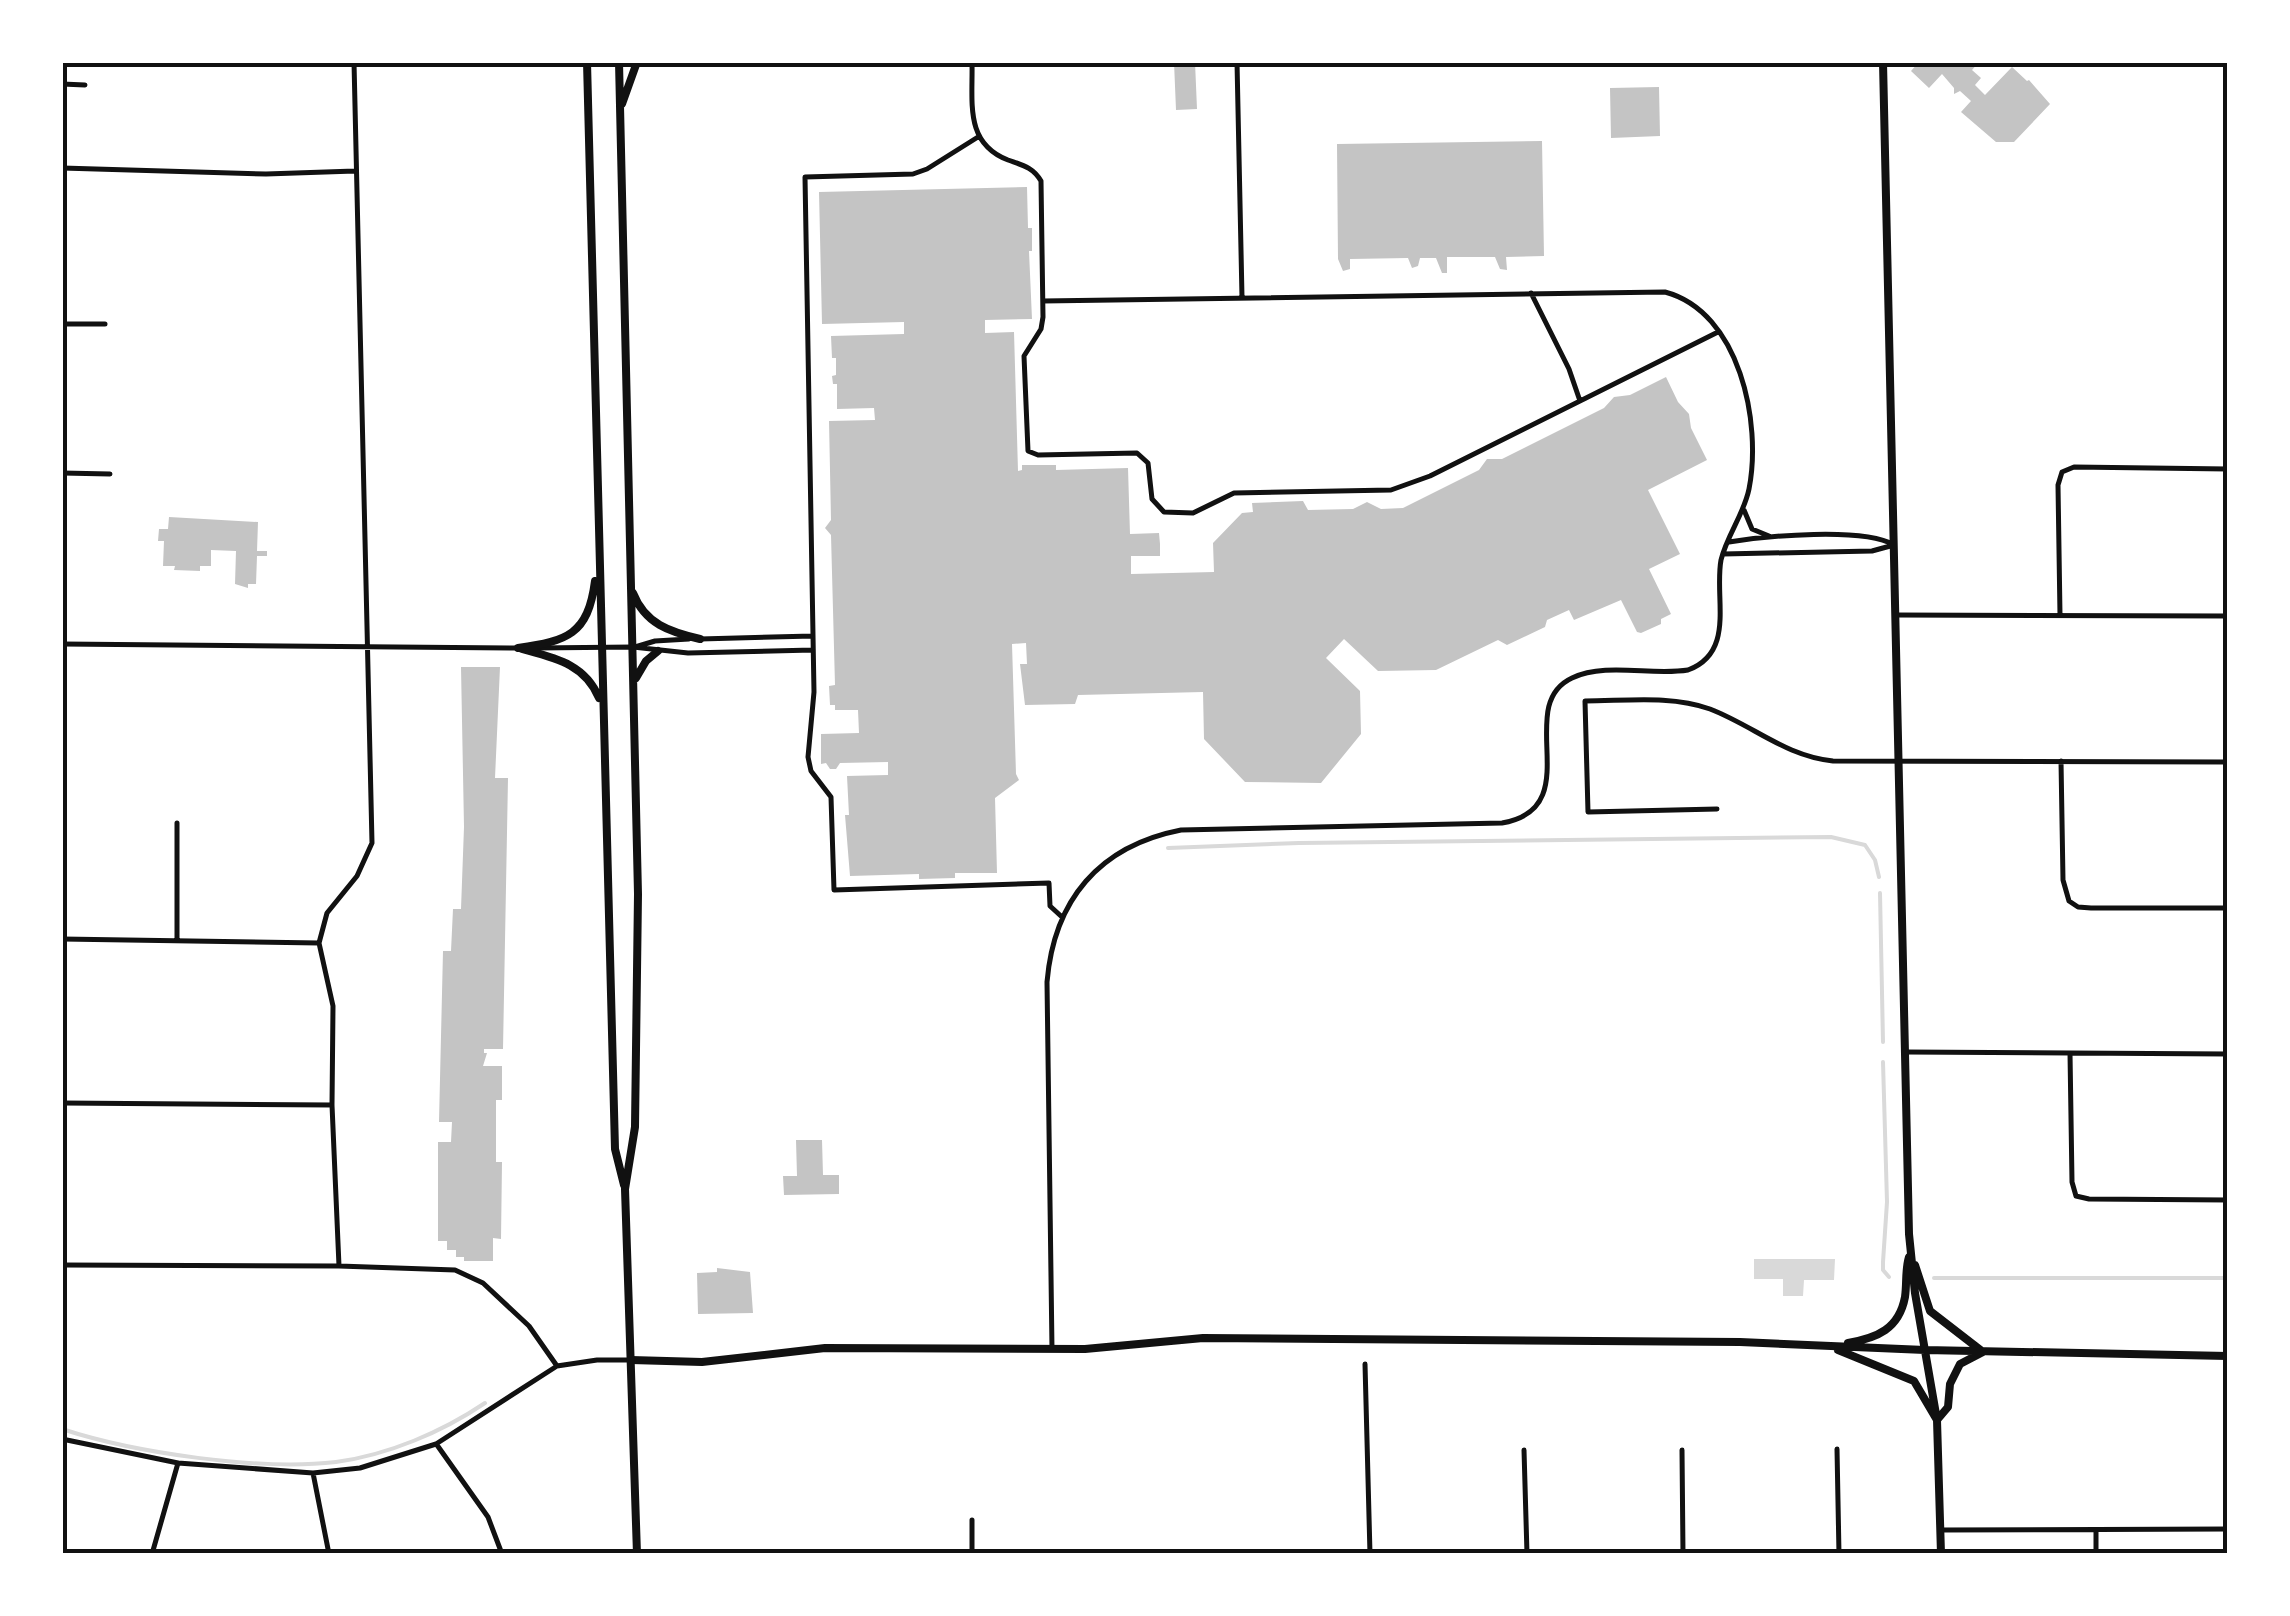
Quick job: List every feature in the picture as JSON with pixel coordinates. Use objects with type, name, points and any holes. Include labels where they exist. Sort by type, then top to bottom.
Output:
[{"type":"main road","points":[[584,62],[615,1149],[626,1189]]},
{"type":"main road","points":[[618,62],[638,894],[635,1127],[626,1189],[637,1554]]},
{"type":"main road","points":[[620,113],[637,62]]},
{"type":"main road","points":[[1829,1346],[1873,1339],[1888,1330],[1905,1298],[1910,1252],[1883,63]]},
{"type":"main road","points":[[518,648],[561,640],[576,630],[592,604],[599,556]]},
{"type":"main road","points":[[631,586],[649,619],[700,639]]},
{"type":"main road","points":[[518,648],[576,668],[594,686],[603,708]]},
{"type":"main road","points":[[634,682],[641,666],[658,651]]},
{"type":"main road","points":[[1910,1252],[1937,1420],[1941,1554]]},
{"type":"main road","points":[[1910,1252],[1930,1311],[1983,1352]]},
{"type":"main road","points":[[631,1360],[702,1362],[825,1348],[1052,1349],[1203,1338],[1493,1339],[2225,1357]]},
{"type":"main road","points":[[1829,1346],[1914,1381],[1937,1420]]},
{"type":"main road","points":[[1937,1420],[1948,1406],[1950,1384],[1960,1364],[1983,1352]]},
{"type":"street","points":[[340,1266],[332,1105],[332,1006],[318,943],[327,913],[357,876],[372,843],[354,62]]},
{"type":"street","points":[[972,62],[978,135],[990,152],[1029,167],[1039,176],[1043,302],[1041,329],[1024,356],[1028,452],[1136,453],[1148,463],[1154,505],[1172,514],[1193,513],[1234,493],[1399,488],[1718,332]]},
{"type":"street","points":[[1237,62],[1242,296]]},
{"type":"street","points":[[62,84],[85,84]]},
{"type":"street","points":[[978,135],[928,169],[913,174],[805,177],[814,692],[808,757],[811,771],[831,797],[834,890],[1049,883],[1050,906],[1062,916]]},
{"type":"street","points":[[62,168],[266,174],[356,171]]},
{"type":"street","points":[[1043,302],[1665,292],[1687,302],[1718,332],[1742,379],[1752,419],[1752,467],[1744,510],[1723,554],[1720,628],[1712,652],[1688,670],[1594,673],[1572,678],[1560,686],[1548,713],[1545,791],[1537,806],[1521,818],[1502,824],[1168,832],[1108,859],[1082,885],[1062,916],[1050,951],[1046,999],[1052,1349]]},
{"type":"street","points":[[1531,293],[1569,369],[1580,401]]},
{"type":"street","points":[[62,324],[105,324]]},
{"type":"street","points":[[2060,614],[2058,485],[2062,472],[2074,467],[2228,468]]},
{"type":"street","points":[[62,474],[110,474]]},
{"type":"street","points":[[1744,510],[1752,529],[1776,537]]},
{"type":"street","points":[[1729,542],[1870,536],[1894,545]]},
{"type":"street","points":[[1723,554],[1872,551],[1894,545]]},
{"type":"street","points":[[1896,615],[2228,616]]},
{"type":"street","points":[[632,648],[654,641],[812,636]]},
{"type":"street","points":[[62,644],[813,650]]},
{"type":"street","points":[[1717,809],[1588,812],[1584,702],[1684,702],[1725,716],[1801,756],[1833,761],[2228,762]]},
{"type":"street","points":[[2062,761],[2063,880],[2069,901],[2091,908],[2228,908]]},
{"type":"street","points":[[176,823],[177,939]]},
{"type":"street","points":[[62,939],[318,943]]},
{"type":"street","points":[[1906,1052],[2228,1054]]},
{"type":"street","points":[[2070,1053],[2072,1182],[2076,1196],[2090,1200],[2228,1200]]},
{"type":"street","points":[[62,1103],[332,1105]]},
{"type":"street","points":[[62,1264],[455,1270],[484,1283],[529,1326],[557,1366]]},
{"type":"street","points":[[62,1439],[178,1464],[313,1473],[360,1468],[436,1444],[557,1366],[631,1360]]},
{"type":"street","points":[[1366,1364],[1370,1554]]},
{"type":"street","points":[[436,1444],[488,1518],[502,1554]]},
{"type":"street","points":[[1837,1448],[1838,1554]]},
{"type":"street","points":[[1524,1450],[1527,1554]]},
{"type":"street","points":[[1682,1450],[1683,1554]]},
{"type":"street","points":[[152,1554],[178,1464]]},
{"type":"street","points":[[313,1473],[329,1554]]},
{"type":"street","points":[[972,1520],[972,1554]]},
{"type":"street","points":[[1940,1530],[2228,1529]]},
{"type":"street","points":[[2096,1530],[2096,1554]]},
{"type":"shaded area","points":[[1754,1259],[1835,1259],[1834,1280],[1804,1280],[1803,1296],[1783,1296],[1783,1279],[1754,1279]]},
{"type":"building","points":[[1174,62],[1195,62],[1197,109],[1176,110]]},
{"type":"building","points":[[1919,62],[1979,62],[1972,70],[1981,78],[1975,85],[1985,95],[2012,67],[2050,104],[2014,142],[1996,142],[1961,112],[1971,101],[1960,91],[1954,94],[1954,88],[1942,74],[1929,88],[1911,71]]},
{"type":"building","points":[[1659,87],[1660,136],[1611,138],[1610,88]]},
{"type":"building","points":[[1542,141],[1544,256],[1506,257],[1507,270],[1500,269],[1495,257],[1447,257],[1447,273],[1442,273],[1436,258],[1420,258],[1418,266],[1412,268],[1408,258],[1350,259],[1350,269],[1343,271],[1338,259],[1337,144]]},
{"type":"building","points":[[1027,187],[1028,228],[1032,228],[1032,319],[985,320],[985,333],[1014,332],[1018,471],[1022,465],[1056,465],[1056,470],[1128,468],[1130,534],[1159,533],[1160,544],[1160,556],[1131,556],[1131,574],[1214,572],[1213,543],[1242,513],[1253,512],[1252,503],[1303,501],[1308,510],[1353,509],[1367,502],[1381,509],[1403,508],[1479,470],[1487,459],[1502,459],[1604,408],[1614,397],[1630,395],[1666,377],[1678,402],[1689,414],[1691,428],[1707,460],[1648,490],[1680,554],[1649,569],[1671,614],[1661,619],[1661,624],[1641,633],[1621,600],[1574,620],[1569,610],[1547,620],[1545,627],[1507,645],[1498,640],[1436,670],[1378,671],[1344,639],[1326,658],[1360,691],[1361,734],[1321,783],[1245,782],[1204,739],[1203,692],[1078,695],[1075,704],[1025,705],[1020,664],[1027,664],[1026,643],[1012,644],[1019,780],[995,798],[997,873],[955,873],[955,878],[919,879],[919,874],[850,876],[845,815],[849,815],[847,776],[888,775],[888,762],[840,763],[836,769],[821,764],[821,734],[859,733],[858,710],[835,710],[835,705],[830,705],[829,686],[835,685],[831,535],[825,528],[831,520],[829,421],[875,420],[874,408],[837,409],[837,384],[833,384],[832,376],[836,375],[836,358],[832,358],[831,336],[904,334],[904,322],[822,324],[819,192]]},
{"type":"building","points":[[169,517],[258,522],[257,551],[267,551],[267,556],[257,556],[256,584],[248,584],[248,588],[235,584],[236,551],[211,550],[211,566],[200,566],[200,571],[163,566],[164,541],[158,541],[159,529],[168,529]]},
{"type":"building","points":[[461,667],[500,667],[495,778],[508,778],[503,1049],[484,1049],[487,1053],[483,1066],[502,1066],[502,1100],[496,1100],[496,1162],[502,1162],[501,1239],[493,1238],[493,1261],[464,1261],[464,1257],[456,1257],[456,1250],[447,1250],[447,1241],[438,1241],[438,1142],[451,1142],[452,1122],[439,1122],[443,951],[451,951],[453,909],[461,909]]},
{"type":"building","points":[[796,1140],[822,1140],[823,1175],[839,1175],[839,1194],[784,1195],[783,1176],[797,1176]]},
{"type":"building","points":[[717,1268],[750,1272],[753,1313],[698,1314],[697,1273],[717,1272]]},
{"type":"waterway","points":[[1168,848],[1831,837],[1865,845],[1875,860],[1879,877]]},
{"type":"waterway","points":[[1880,893],[1883,1042]]},
{"type":"waterway","points":[[1883,1062],[1887,1202],[1883,1270],[1889,1277]]},
{"type":"waterway","points":[[1934,1278],[2228,1278]]},
{"type":"waterway","points":[[62,1429],[125,1446],[198,1458],[305,1464],[356,1459],[395,1448],[433,1433],[485,1403]]}]
